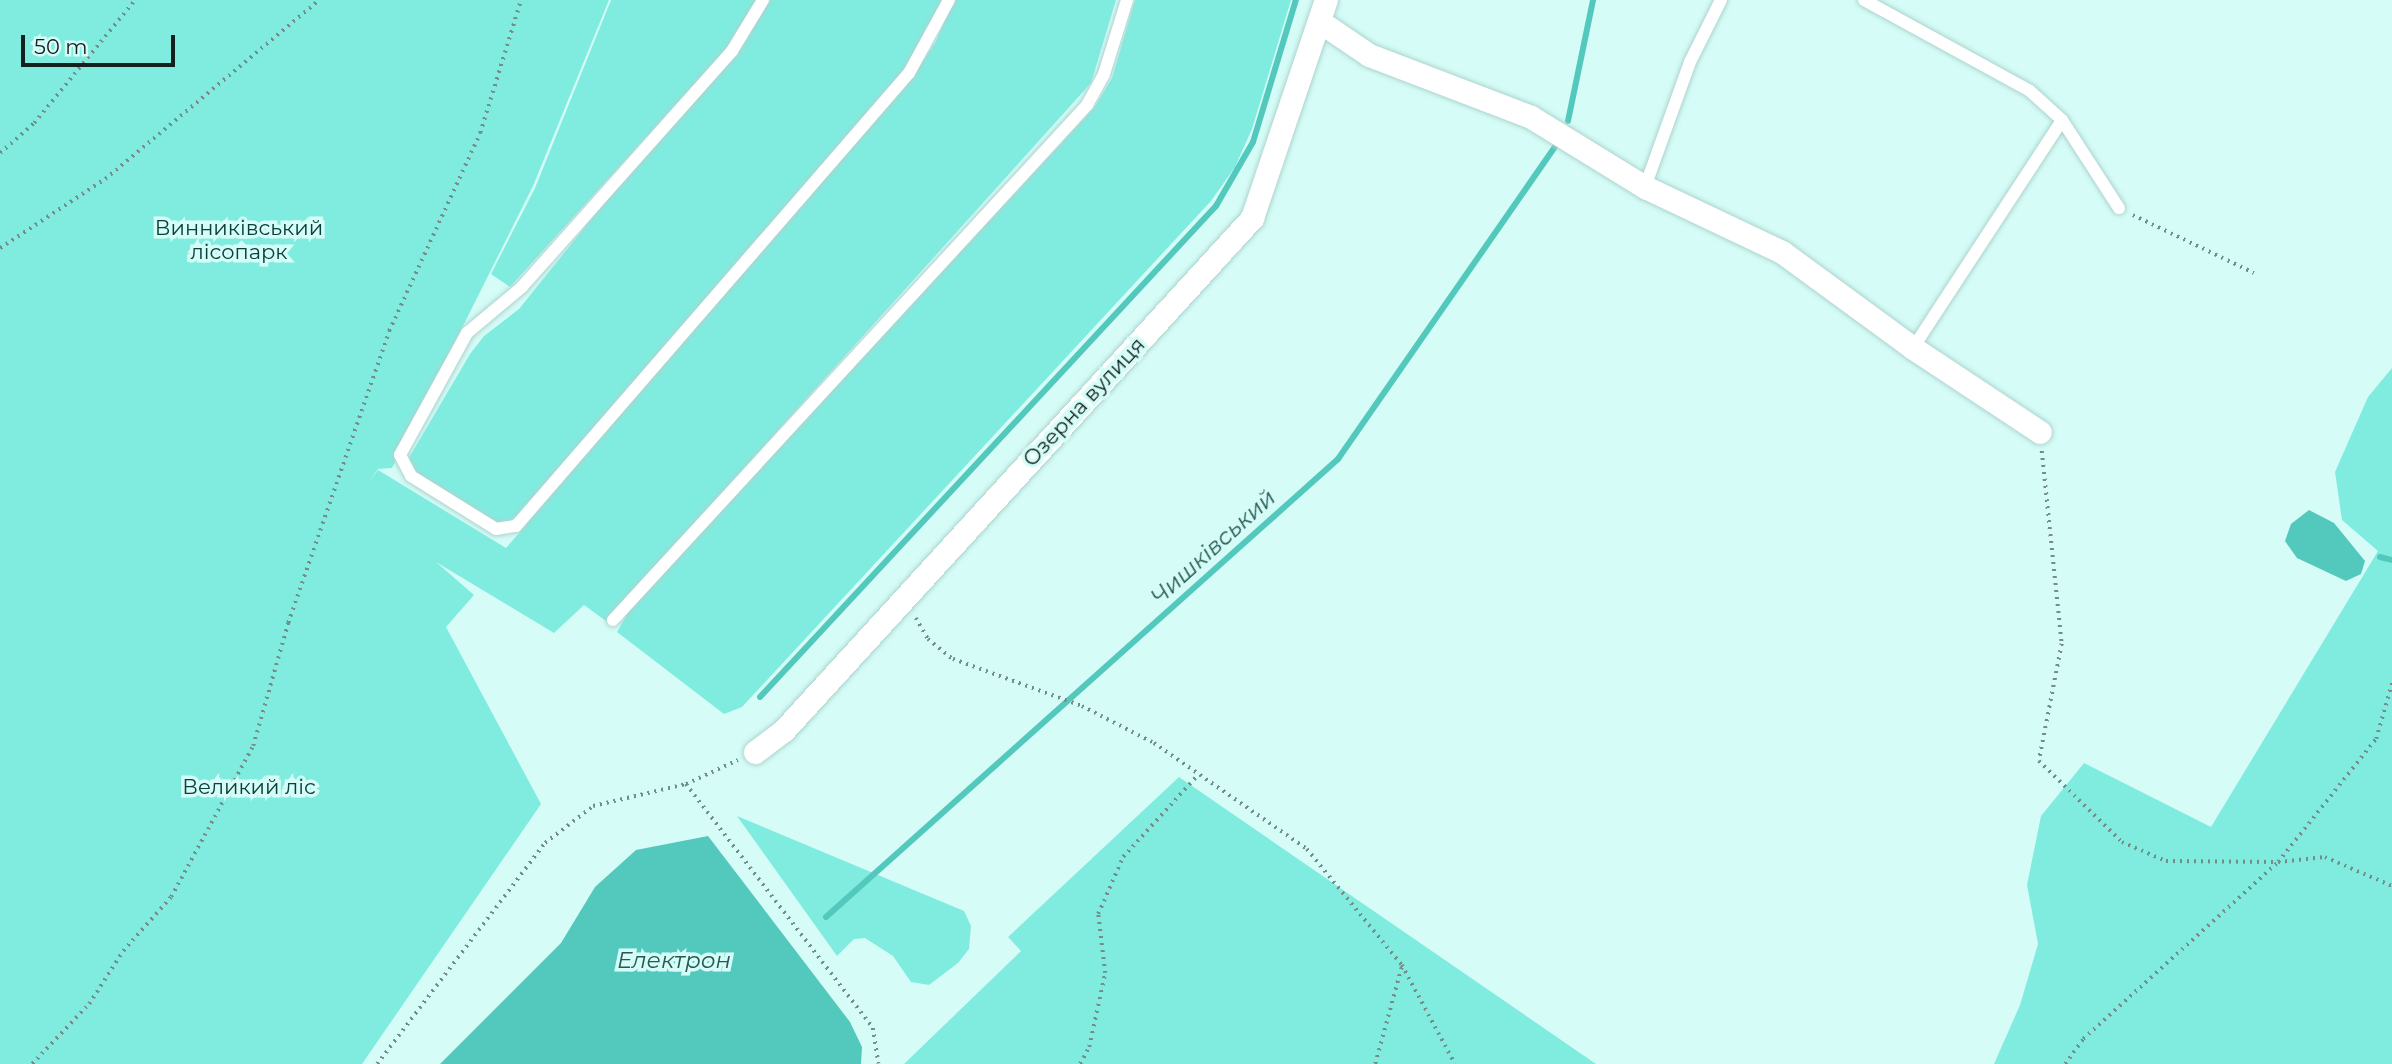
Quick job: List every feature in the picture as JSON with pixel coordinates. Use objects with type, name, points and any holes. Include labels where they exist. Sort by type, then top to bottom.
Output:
[{"type":"street","points":[[1323,11],[1369,55],[1531,117],[1645,187],[1782,253],[1913,348],[2040,432]]},
{"type":"street","name":"Озерна вулиця","points":[[755,752],[784,730],[909,590],[1252,218],[1323,11]]},
{"type":"lane","points":[[763,0],[732,51],[523,287],[467,333],[400,455],[411,476],[496,528],[516,526],[909,73],[948,0]]},
{"type":"lane","points":[[613,620],[1087,105],[1104,74],[1127,0]]},
{"type":"lane","points":[[1645,187],[1690,62],[1721,0]]},
{"type":"lane","points":[[1864,0],[2030,91],[2062,120],[2119,208]]},
{"type":"lane","points":[[1913,348],[2062,120]]},
{"type":"path","points":[[0,153],[34,123],[135,0]]},
{"type":"path","points":[[0,248],[105,178],[319,0]]},
{"type":"path","points":[[32,1064],[89,1004],[123,951],[171,897],[253,746],[288,623],[388,331],[480,133],[521,0]]},
{"type":"path","points":[[2119,208],[2255,273]]},
{"type":"path","points":[[2040,432],[2062,644],[2039,761],[2122,842],[2166,860],[2278,862],[2325,857],[2392,886]]},
{"type":"path","points":[[909,590],[916,617],[928,639],[953,659],[1082,706],[1154,743],[1197,776],[1307,849],[1402,965],[1455,1064]]},
{"type":"path","points":[[2065,1064],[2083,1039],[2278,862],[2376,739],[2392,683]]},
{"type":"path","points":[[377,1064],[545,843],[593,806],[686,784],[755,752]]},
{"type":"path","points":[[1080,1064],[1089,1046],[1105,973],[1098,914],[1123,857],[1197,776]]},
{"type":"path","points":[[686,784],[873,1028],[879,1064]]},
{"type":"path","points":[[1375,1064],[1402,965]]},
{"type":"green space","name":"Великий ліс","points":[[0,0],[609,0],[533,186],[392,468],[378,469],[369,482],[378,470],[506,548],[914,74],[935,43],[954,0],[1116,0],[1091,83],[606,621],[584,605],[554,633],[436,562],[474,595],[446,627],[541,804],[362,1064],[0,1064]]},
{"type":"green space","points":[[611,0],[756,0],[726,49],[510,287],[491,274],[535,188]]},
{"type":"green space","points":[[770,0],[943,0],[904,70],[522,512],[509,521],[496,522],[409,468],[410,456],[470,354],[484,336],[519,309],[626,176],[731,60]]},
{"type":"green space","points":[[1135,0],[1291,0],[1252,129],[1235,167],[1211,201],[742,707],[724,714],[617,632],[630,609],[1094,108],[1112,78]]},
{"type":"green space","points":[[2392,368],[2392,1064],[1994,1064],[2020,1005],[2038,944],[2027,885],[2041,816],[2084,763],[2211,827],[2378,551],[2342,520],[2335,472],[2368,397]]},
{"type":"green space","points":[[1179,777],[1596,1064],[904,1064],[1021,951],[1008,937]]},
{"type":"green space","points":[[737,816],[964,911],[971,926],[969,949],[958,963],[929,985],[911,982],[893,956],[865,938],[854,939],[837,956]]},
{"type":"water","points":[[2309,510],[2334,523],[2365,561],[2361,574],[2346,581],[2297,558],[2285,541],[2291,524]]},
{"type":"water","name":"Електрон","points":[[708,836],[850,1022],[862,1047],[861,1064],[440,1064],[561,943],[595,887],[636,850]]},
{"type":"waterway","points":[[760,697],[1216,206],[1253,142],[1296,0]]},
{"type":"waterway","name":"Чишківський","points":[[1568,121],[1593,0]]},
{"type":"waterway","name":"Чишківський","points":[[826,917],[1338,459],[1556,145]]},
{"type":"waterway","points":[[2380,557],[2392,560]]},
{"type":"park label","name":"Винниківський лісопарк","points":[[239,240]]}]
